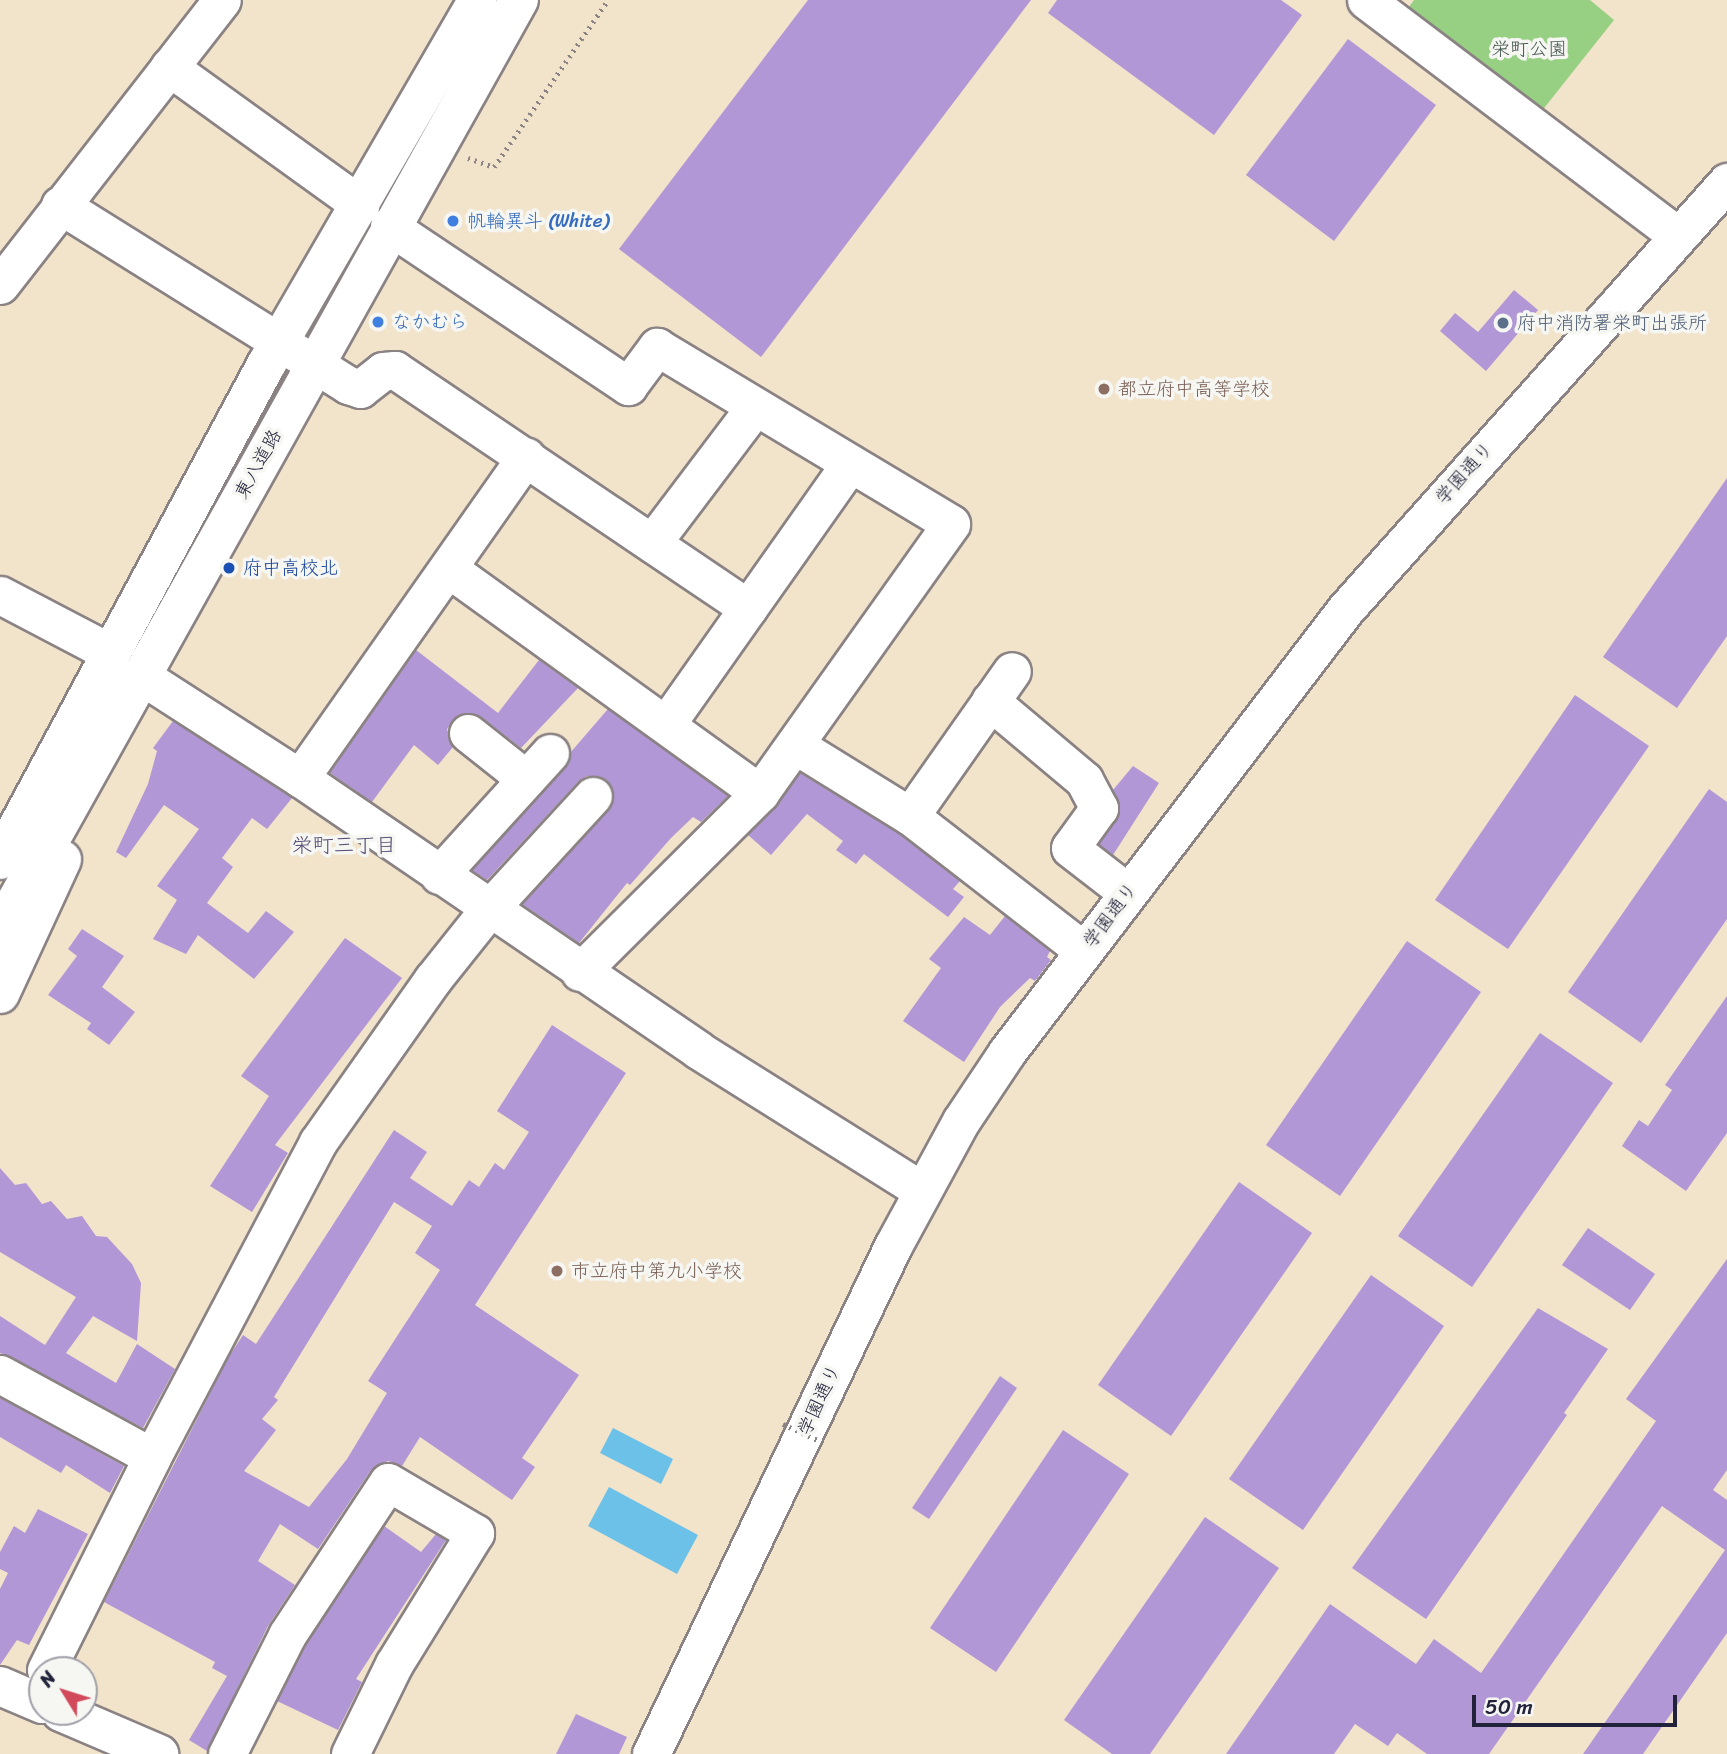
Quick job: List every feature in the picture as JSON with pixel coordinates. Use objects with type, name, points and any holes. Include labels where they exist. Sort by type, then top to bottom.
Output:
[{"type":"main road","name":"東八道路","points":[[125,664],[151,578],[278,344],[374,215],[435,146],[519,0]]},
{"type":"main road","name":"東八道路","points":[[0,930],[93,727],[125,664],[266,450],[312,365],[374,215],[474,1]]},
{"type":"main road","points":[[151,578],[197,521],[253,429],[265,433],[266,450]]},
{"type":"main road","name":"東八道路","points":[[0,860],[93,727]]},
{"type":"main road","points":[[0,820],[93,727]]},
{"type":"main road","points":[[0,994],[50,893],[93,727]]},
{"type":"main road","points":[[98,1722],[159,1754]]},
{"type":"street","points":[[0,285],[222,0]]},
{"type":"street","points":[[1366,0],[1678,236]]},
{"type":"street","points":[[169,66],[374,215],[628,386],[657,347],[754,408],[951,524],[760,793],[580,972]]},
{"type":"street","name":"学園通り","points":[[652,1754],[921,1189],[983,1087],[1127,892],[1345,610],[1727,182]]},
{"type":"street","points":[[60,205],[312,365],[360,389],[383,371],[395,370],[748,608]]},
{"type":"street","points":[[652,543],[754,408]]},
{"type":"street","points":[[300,778],[526,456]]},
{"type":"street","points":[[667,723],[849,465]]},
{"type":"street","points":[[449,569],[667,723],[760,793]]},
{"type":"street","points":[[0,595],[125,664],[300,778],[580,972],[921,1189]]},
{"type":"street","points":[[910,816],[1012,671]]},
{"type":"street","points":[[990,701],[1084,780],[1099,807],[1070,848],[1127,892]]},
{"type":"street","points":[[439,875],[538,766],[468,733]]},
{"type":"street","points":[[795,745],[910,816],[1083,950]]},
{"type":"street","points":[[54,1656],[152,1457],[318,1142],[396,1027],[488,910],[593,796]]},
{"type":"street","points":[[0,1374],[152,1457]]},
{"type":"street","points":[[227,1754],[287,1635],[388,1482],[475,1533],[394,1664],[350,1754]]},
{"type":"path","points":[[435,146],[494,167],[608,0]]},
{"type":"path","points":[[783,1424],[820,1441]]},
{"type":"green space","name":"栄町公園","points":[[1414,0],[1590,0],[1614,20],[1537,117],[1403,15]]},
{"type":"water","points":[[613,1428],[673,1459],[661,1484],[600,1453]]},
{"type":"water","points":[[609,1487],[698,1535],[677,1574],[588,1526]]},
{"type":"building","points":[[808,0],[1031,0],[761,357],[619,249]]},
{"type":"building","points":[[1057,0],[1281,0],[1302,15],[1214,135],[1048,13]]},
{"type":"building","points":[[1348,39],[1436,105],[1334,241],[1246,175]]},
{"type":"building","points":[[1514,290],[1538,310],[1486,371],[1440,331],[1455,313],[1478,332]]},
{"type":"building","points":[[1727,478],[1727,636],[1677,708],[1603,657]]},
{"type":"building","points":[[416,650],[498,713],[539,660],[578,688],[521,748],[480,716],[460,714],[447,729],[453,747],[438,765],[414,745],[372,802],[330,773]]},
{"type":"building","points":[[1575,695],[1649,746],[1508,949],[1435,900]]},
{"type":"building","points":[[608,709],[728,796],[701,822],[693,817],[671,838],[630,885],[627,883],[579,943],[522,904],[609,810],[613,790],[607,780],[587,776],[578,782],[487,880],[472,870],[566,767],[570,753]]},
{"type":"building","points":[[173,721],[292,798],[267,829],[252,818],[222,858],[233,867],[207,903],[248,933],[266,911],[294,932],[254,979],[198,935],[186,954],[153,939],[177,900],[157,886],[199,829],[164,805],[126,858],[116,852],[148,784],[157,751],[153,748]]},
{"type":"building","points":[[1133,766],[1159,783],[1113,855],[1099,844],[1120,810],[1113,790]]},
{"type":"building","points":[[800,773],[898,833],[960,881],[953,889],[964,897],[948,917],[864,854],[856,864],[836,850],[843,841],[807,814],[771,855],[748,835]]},
{"type":"building","points":[[1709,789],[1727,802],[1727,919],[1641,1043],[1568,992]]},
{"type":"building","points":[[1005,916],[1050,951],[1047,957],[1051,960],[1035,981],[1030,978],[1000,1007],[964,1062],[903,1021],[941,968],[929,959],[964,917],[990,935]]},
{"type":"building","points":[[82,929],[124,956],[102,987],[135,1012],[109,1045],[87,1029],[91,1023],[48,995],[77,956],[68,949]]},
{"type":"building","points":[[345,938],[402,978],[275,1145],[288,1153],[252,1212],[210,1186],[269,1096],[241,1076]]},
{"type":"building","points":[[1407,941],[1481,992],[1340,1196],[1266,1145]]},
{"type":"building","points":[[1727,996],[1727,1133],[1686,1191],[1622,1146],[1639,1120],[1648,1126],[1672,1090],[1665,1085]]},
{"type":"building","points":[[552,1025],[626,1073],[475,1305],[579,1375],[522,1458],[535,1467],[512,1500],[420,1437],[402,1466],[388,1461],[371,1470],[318,1549],[280,1524],[258,1561],[295,1585],[268,1626],[207,1751],[189,1740],[227,1676],[212,1668],[215,1662],[104,1602],[228,1358],[243,1335],[256,1344],[394,1130],[427,1152],[410,1178],[452,1206],[469,1180],[479,1187],[495,1163],[504,1170],[529,1132],[497,1111]],"holes":[[[394,1202],[432,1226],[415,1253],[440,1270],[368,1381],[387,1393],[347,1459],[309,1507],[244,1471],[276,1430],[262,1419],[278,1400],[274,1397]]]},
{"type":"building","points":[[1540,1033],[1613,1083],[1472,1287],[1398,1236]]},
{"type":"building","points":[[0,1168],[15,1185],[26,1183],[42,1204],[51,1201],[67,1219],[82,1216],[96,1236],[107,1237],[132,1264],[141,1283],[137,1341],[93,1316],[66,1353],[116,1383],[137,1344],[175,1369],[143,1428],[0,1353],[0,1316],[45,1345],[76,1297],[0,1252]]},
{"type":"building","points":[[1239,1182],[1312,1233],[1171,1436],[1098,1385]]},
{"type":"building","points":[[1588,1228],[1655,1274],[1630,1310],[1562,1265]]},
{"type":"building","points":[[1727,1259],[1727,1470],[1713,1490],[1727,1500],[1727,1633],[1643,1754],[1583,1754],[1725,1550],[1662,1506],[1489,1754],[1427,1754],[1397,1733],[1388,1746],[1355,1724],[1334,1754],[1226,1754],[1330,1604],[1416,1664],[1434,1639],[1481,1673],[1656,1421],[1626,1399]]},
{"type":"building","points":[[1371,1275],[1444,1326],[1303,1530],[1229,1479]]},
{"type":"building","points":[[1538,1308],[1608,1349],[1564,1413],[1567,1415],[1426,1619],[1352,1568]]},
{"type":"building","points":[[1000,1376],[1017,1388],[929,1519],[912,1508]]},
{"type":"building","points":[[0,1398],[124,1466],[110,1493],[66,1465],[61,1473],[0,1437]]},
{"type":"building","points":[[1063,1430],[1129,1474],[996,1672],[930,1628]]},
{"type":"building","points":[[38,1509],[88,1534],[29,1645],[17,1640],[0,1665],[0,1589],[8,1573],[0,1569],[0,1552],[14,1526],[25,1533]]},
{"type":"building","points":[[1205,1517],[1279,1568],[1150,1754],[1112,1754],[1064,1720]]},
{"type":"building","points":[[384,1526],[421,1552],[436,1534],[446,1540],[356,1679],[362,1682],[338,1730],[277,1701],[305,1646]]},
{"type":"building","points":[[576,1714],[627,1737],[619,1754],[556,1754]]},
{"type":"place","name":"帆輪異斗 (White)","points":[[453,221]]},
{"type":"place","name":"なかむら","points":[[378,322]]},
{"type":"place","name":"府中消防署栄町出張所","points":[[1503,323]]},
{"type":"place","name":"都立府中高等学校","points":[[1104,389]]},
{"type":"place","name":"府中高校北","points":[[229,568]]},
{"type":"place","name":"市立府中第九小学校","points":[[557,1271]]},
{"type":"district","name":"栄町三丁目","points":[[344,845]]}]
